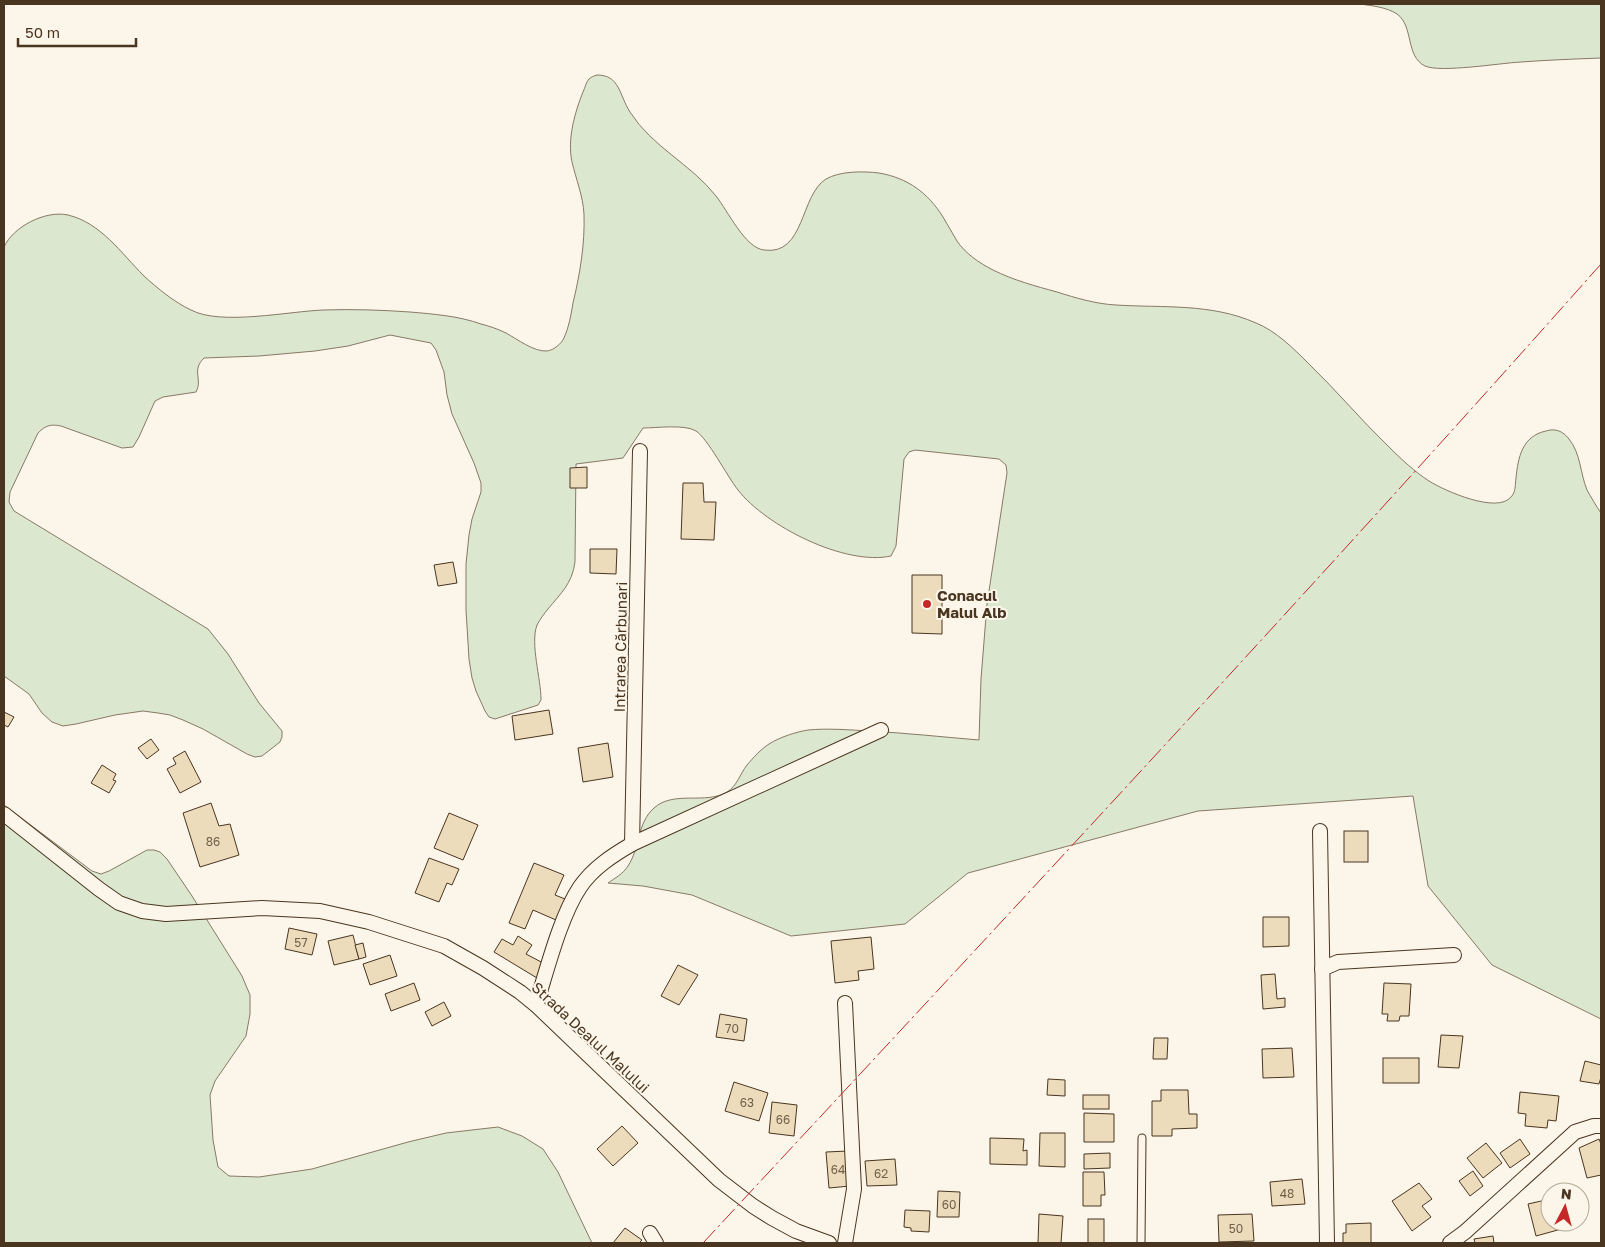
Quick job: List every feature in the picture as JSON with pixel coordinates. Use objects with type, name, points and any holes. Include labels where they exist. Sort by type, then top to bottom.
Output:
[{"type":"street","name":"Intrarea Cărbunari","points":[[632,844],[640,451]]},
{"type":"street","points":[[536,1005],[561,928],[580,888],[596,869],[614,854],[881,730]]},
{"type":"street","name":"Strada Dealul Malului","points":[[4,814],[106,894],[119,903],[142,911],[166,914],[262,908],[320,911],[369,922],[444,946],[484,968],[536,1005],[719,1180],[797,1238],[830,1243]]},
{"type":"street","points":[[1320,831],[1328,1243]]},
{"type":"street","points":[[1322,969],[1338,962],[1454,955]]},
{"type":"street","points":[[845,1003],[854,1162],[854,1189],[845,1243]]},
{"type":"street","points":[[1450,1243],[1465,1232],[1575,1132],[1594,1126],[1601,1126]]},
{"type":"lane","points":[[1141,1243],[1142,1138]]},
{"type":"green space","points":[[1360,4],[1601,4],[1601,58],[1433,68],[1425,66],[1415,55],[1406,26],[1397,14],[1384,8]]},
{"type":"green space","points":[[597,75],[605,76],[615,82],[626,106],[639,124],[660,146],[706,185],[716,196],[737,228],[757,248],[764,250],[777,249],[787,244],[801,223],[811,198],[826,179],[838,174],[852,172],[873,172],[889,175],[908,183],[931,201],[957,241],[968,254],[1008,277],[1094,302],[1116,305],[1204,309],[1222,312],[1263,326],[1297,352],[1408,465],[1429,481],[1458,495],[1483,502],[1504,502],[1514,493],[1518,463],[1526,443],[1538,434],[1549,430],[1559,431],[1567,436],[1576,451],[1587,490],[1601,513],[1601,1019],[1492,965],[1428,886],[1413,796],[1198,811],[968,873],[905,924],[791,936],[692,895],[643,886],[608,883],[621,874],[628,866],[635,851],[644,821],[654,808],[662,803],[680,798],[718,796],[727,792],[733,787],[747,765],[763,748],[793,733],[831,729],[979,740],[981,679],[987,604],[1007,473],[1006,465],[999,459],[915,450],[909,452],[904,459],[896,546],[891,556],[872,558],[830,549],[808,540],[767,517],[738,490],[706,442],[696,431],[678,427],[643,428],[623,458],[576,464],[574,570],[565,588],[539,621],[535,633],[535,651],[541,700],[538,705],[495,719],[489,717],[485,711],[472,678],[466,610],[466,564],[469,535],[481,492],[481,483],[452,414],[444,372],[436,350],[431,343],[390,335],[348,346],[315,351],[204,358],[198,367],[198,387],[196,392],[163,397],[155,401],[133,447],[122,448],[57,425],[46,427],[38,433],[10,492],[9,502],[14,511],[208,629],[228,654],[259,703],[282,731],[282,737],[280,742],[262,756],[255,757],[203,729],[170,715],[143,711],[63,726],[52,722],[42,713],[29,694],[4,676],[4,247],[8,240],[22,227],[40,218],[59,214],[68,215],[91,225],[110,240],[144,276],[166,294],[185,307],[204,315],[237,317],[324,310],[428,314],[473,321],[503,332],[526,345],[547,351],[555,348],[566,334],[580,270],[584,236],[584,214],[581,194],[572,162],[570,144],[577,108],[586,83],[590,78]]},
{"type":"green space","points":[[4,805],[92,871],[101,874],[147,850],[160,852],[167,859],[192,896],[242,976],[250,995],[250,1014],[246,1036],[215,1081],[210,1095],[213,1140],[218,1167],[229,1176],[259,1177],[312,1169],[446,1133],[498,1127],[522,1136],[543,1149],[558,1172],[592,1243],[4,1243]]},
{"type":"building","points":[[587,467],[587,488],[570,488],[570,468]]},
{"type":"building","points":[[683,483],[703,483],[704,502],[716,502],[714,540],[681,539]]},
{"type":"building","points":[[590,549],[617,549],[616,574],[590,573]]},
{"type":"building","points":[[453,562],[457,583],[438,586],[434,565]]},
{"type":"building","name":"Conacul Malul Alb","points":[[912,575],[942,575],[942,634],[912,633]]},
{"type":"building","points":[[549,710],[553,734],[515,740],[512,716]]},
{"type":"building","points":[[4,712],[14,717],[8,727],[4,725]]},
{"type":"building","points":[[151,739],[159,750],[147,759],[138,748]]},
{"type":"building","points":[[608,743],[613,777],[583,782],[578,748]]},
{"type":"building","points":[[185,751],[201,782],[180,793],[167,769],[176,764],[173,758]]},
{"type":"building","points":[[102,765],[116,774],[113,780],[116,781],[109,793],[91,783]]},
{"type":"building","points":[[211,803],[219,826],[230,824],[239,855],[200,867],[183,813]]},
{"type":"building","points":[[449,813],[478,825],[463,860],[434,848]]},
{"type":"building","points":[[1344,831],[1368,831],[1368,862],[1344,862]]},
{"type":"building","points":[[429,858],[459,869],[452,885],[447,883],[439,902],[415,893]]},
{"type":"building","points":[[534,863],[564,875],[555,895],[565,899],[556,920],[533,910],[525,929],[509,923]]},
{"type":"building","points":[[1263,917],[1289,917],[1289,946],[1263,947]]},
{"type":"building","points":[[289,928],[317,934],[312,955],[285,949]]},
{"type":"building","points":[[353,935],[359,959],[334,965],[328,941]]},
{"type":"building","points":[[518,936],[532,945],[526,954],[545,964],[537,978],[494,952],[502,939],[513,945]]},
{"type":"building","points":[[871,937],[874,969],[858,971],[859,980],[835,983],[831,941]]},
{"type":"building","points":[[363,943],[366,957],[359,959],[355,945]]},
{"type":"building","points":[[390,955],[397,976],[370,985],[363,964]]},
{"type":"building","points":[[678,965],[698,975],[679,1005],[661,996]]},
{"type":"building","points":[[1275,974],[1277,999],[1285,998],[1285,1007],[1263,1009],[1261,975]]},
{"type":"building","points":[[414,983],[420,1000],[391,1011],[385,994]]},
{"type":"building","points":[[1384,983],[1411,984],[1409,1016],[1400,1016],[1399,1021],[1387,1021],[1388,1014],[1382,1014]]},
{"type":"building","points":[[444,1002],[451,1016],[432,1026],[425,1012]]},
{"type":"building","points":[[720,1014],[747,1019],[744,1041],[716,1037]]},
{"type":"building","points":[[1441,1035],[1463,1036],[1459,1068],[1438,1067]]},
{"type":"building","points":[[1154,1038],[1168,1038],[1167,1059],[1153,1059]]},
{"type":"building","points":[[1292,1048],[1294,1077],[1263,1078],[1262,1049]]},
{"type":"building","points":[[1383,1058],[1419,1058],[1419,1083],[1383,1083]]},
{"type":"building","points":[[1585,1061],[1601,1065],[1599,1084],[1580,1081]]},
{"type":"building","points":[[1048,1079],[1065,1080],[1065,1096],[1047,1095]]},
{"type":"building","points":[[734,1082],[768,1093],[759,1121],[725,1111]]},
{"type":"building","points":[[1161,1090],[1188,1090],[1189,1114],[1197,1114],[1197,1128],[1172,1129],[1172,1136],[1152,1136],[1152,1101],[1161,1101]]},
{"type":"building","points":[[1520,1092],[1559,1096],[1556,1121],[1548,1120],[1547,1128],[1525,1126],[1526,1114],[1518,1113]]},
{"type":"building","points":[[1083,1095],[1109,1095],[1109,1109],[1083,1109]]},
{"type":"building","points":[[772,1102],[797,1105],[794,1136],[769,1133]]},
{"type":"building","points":[[1084,1113],[1114,1114],[1114,1142],[1084,1142]]},
{"type":"building","points":[[622,1126],[638,1143],[613,1166],[597,1149]]},
{"type":"building","points":[[1040,1133],[1065,1133],[1065,1167],[1039,1166]]},
{"type":"building","points":[[990,1138],[1024,1139],[1023,1151],[1027,1150],[1027,1165],[990,1164]]},
{"type":"building","points":[[1520,1139],[1530,1154],[1510,1168],[1500,1153]]},
{"type":"building","points":[[1599,1139],[1601,1144],[1601,1175],[1587,1178],[1579,1148]]},
{"type":"building","points":[[1486,1143],[1502,1163],[1483,1178],[1467,1158]]},
{"type":"building","points":[[848,1151],[850,1186],[829,1188],[826,1152]]},
{"type":"building","points":[[1110,1153],[1110,1168],[1084,1169],[1084,1154]]},
{"type":"building","points":[[895,1159],[897,1185],[867,1186],[865,1161]]},
{"type":"building","points":[[1473,1171],[1483,1186],[1470,1196],[1459,1181]]},
{"type":"building","points":[[1083,1172],[1104,1172],[1105,1195],[1101,1195],[1101,1206],[1083,1206]]},
{"type":"building","points":[[1302,1179],[1305,1204],[1272,1206],[1270,1182]]},
{"type":"building","points":[[1419,1183],[1432,1199],[1422,1206],[1431,1217],[1412,1231],[1392,1201]]},
{"type":"building","points":[[938,1191],[960,1192],[959,1217],[937,1217]]},
{"type":"building","points":[[1540,1201],[1540,1232],[1551,1232],[1536,1236],[1528,1204]]},
{"type":"building","points":[[905,1210],[930,1211],[929,1232],[911,1231],[911,1228],[904,1227]]},
{"type":"building","points":[[1039,1214],[1063,1216],[1061,1243],[1038,1243]]},
{"type":"building","points":[[1252,1214],[1254,1241],[1219,1242],[1218,1215]]},
{"type":"building","points":[[1088,1219],[1104,1219],[1104,1243],[1088,1243]]},
{"type":"building","points":[[1371,1223],[1371,1243],[1343,1243],[1343,1233],[1346,1233],[1346,1224]]},
{"type":"building","points":[[625,1228],[642,1240],[639,1243],[613,1243]]},
{"type":"building","points":[[1493,1236],[1494,1243],[1475,1243],[1474,1239]]},
{"type":"power","points":[[703,1243],[1267,634],[1601,264]]},
{"type":"place","name":"Conacul Malul Alb","points":[[927,604]]}]
